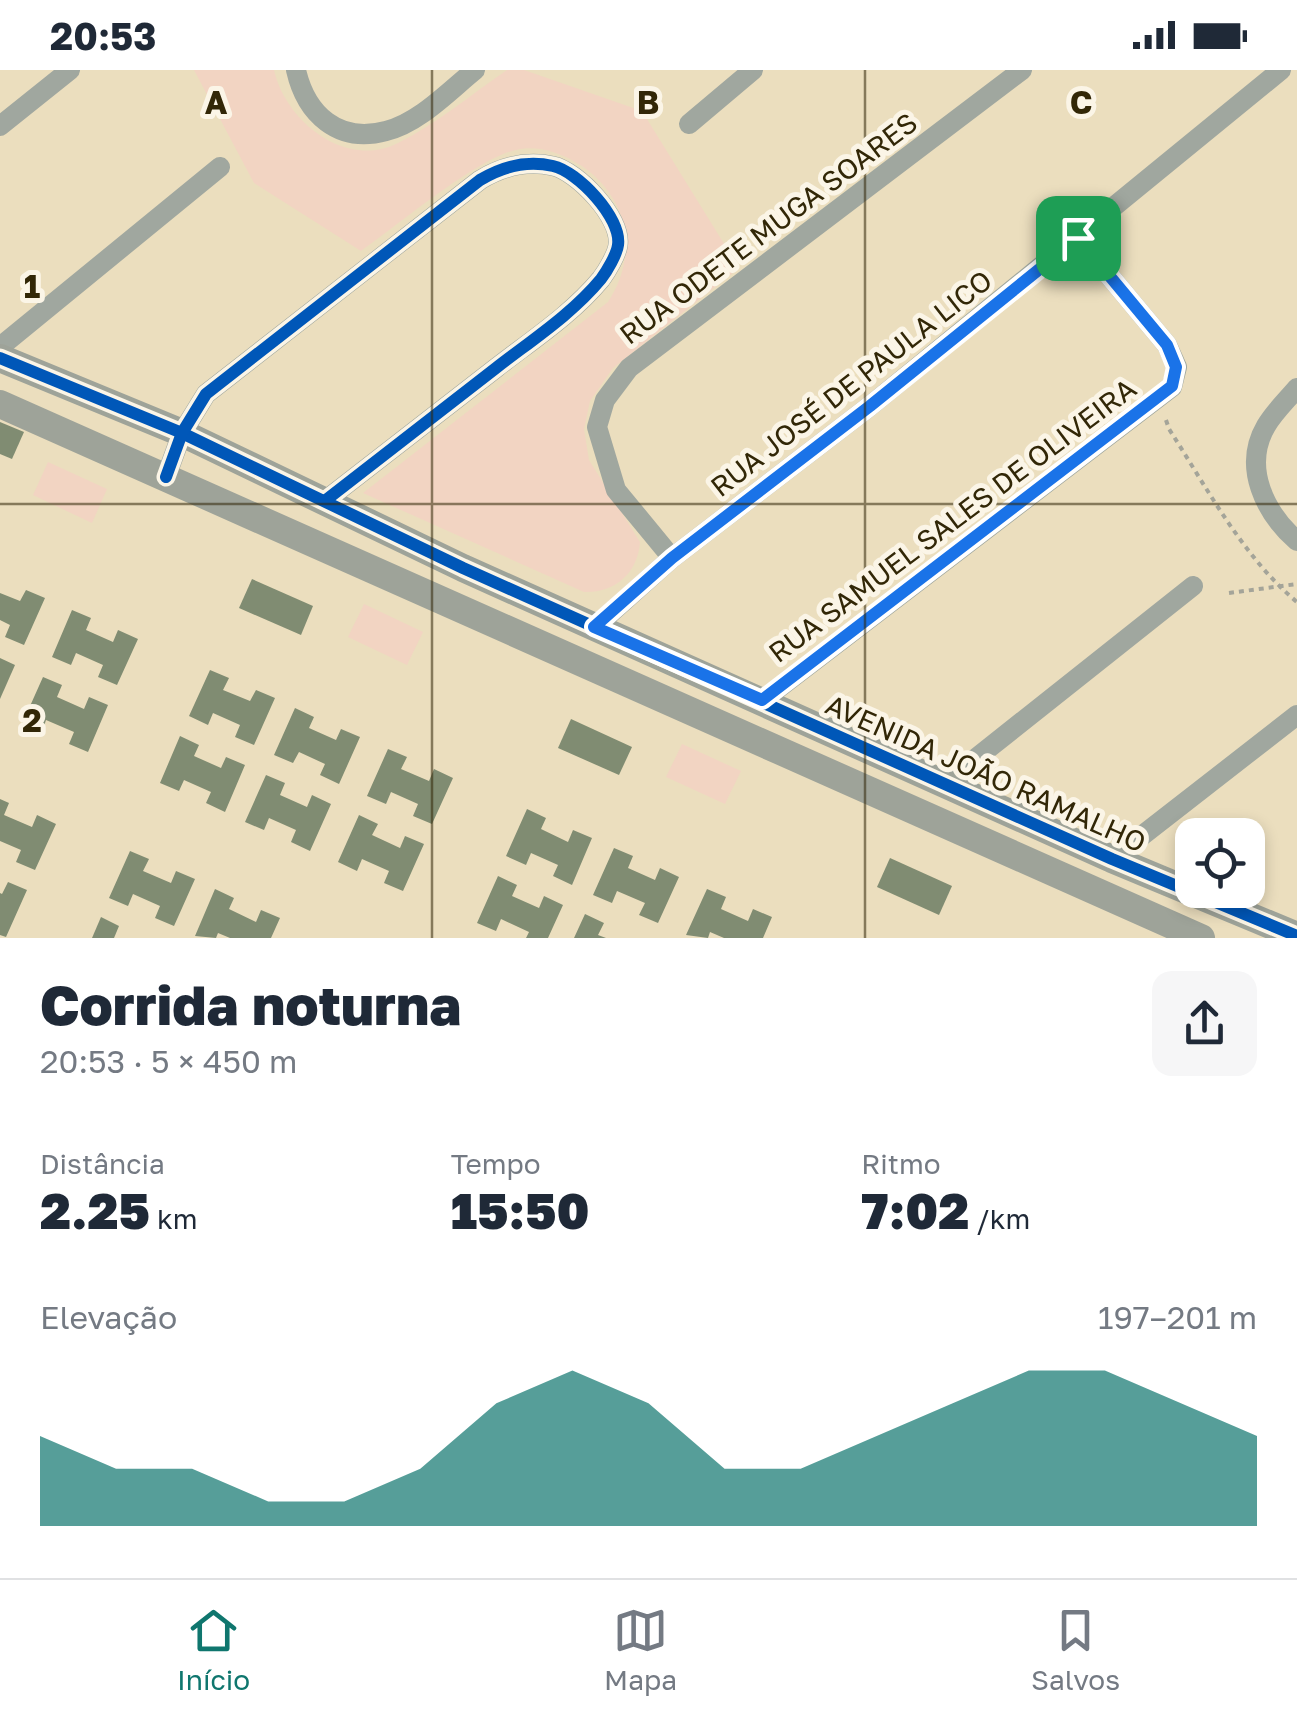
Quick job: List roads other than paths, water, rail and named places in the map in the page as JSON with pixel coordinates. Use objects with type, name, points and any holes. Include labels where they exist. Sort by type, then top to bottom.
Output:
[{"type":"street","points":[[0,126],[70,70]]},
{"type":"street","points":[[296,70],[308,104],[316,114],[324,123],[352,134],[386,131],[424,111],[475,70]]},
{"type":"street","points":[[689,124],[753,70]]},
{"type":"street","name":"RUA ODETE MUGA SOARES","points":[[672,558],[616,490],[597,427],[605,400],[616,384],[628,368],[1022,70]]},
{"type":"street","points":[[1283,70],[1297,76]]},
{"type":"street","name":"RUA JOSÉ DE PAULA LICO","points":[[594,627],[672,558],[870,406],[1283,70]]},
{"type":"street","points":[[166,477],[182,433],[206,394],[480,180],[502,167],[531,163],[557,166],[574,177],[606,208],[616,229],[618,245],[603,276],[567,313],[326,500]]},
{"type":"street","points":[[0,347],[220,167]]},
{"type":"street","name":"RUA SAMUEL SALES DE OLIVEIRA","points":[[762,700],[1172,386],[1176,367],[1167,345],[1078,238]]},
{"type":"street","name":"AVENIDA JOÃO RAMALHO","points":[[0,358],[182,433],[463,568],[1112,859],[1295,932]]},
{"type":"street","points":[[1297,388],[1265,427],[1258,451],[1258,488],[1278,524],[1297,541]]},
{"type":"street","points":[[0,404],[1201,938]]},
{"type":"street","points":[[946,782],[1193,586]]},
{"type":"street","points":[[1112,859],[1297,715]]}]
